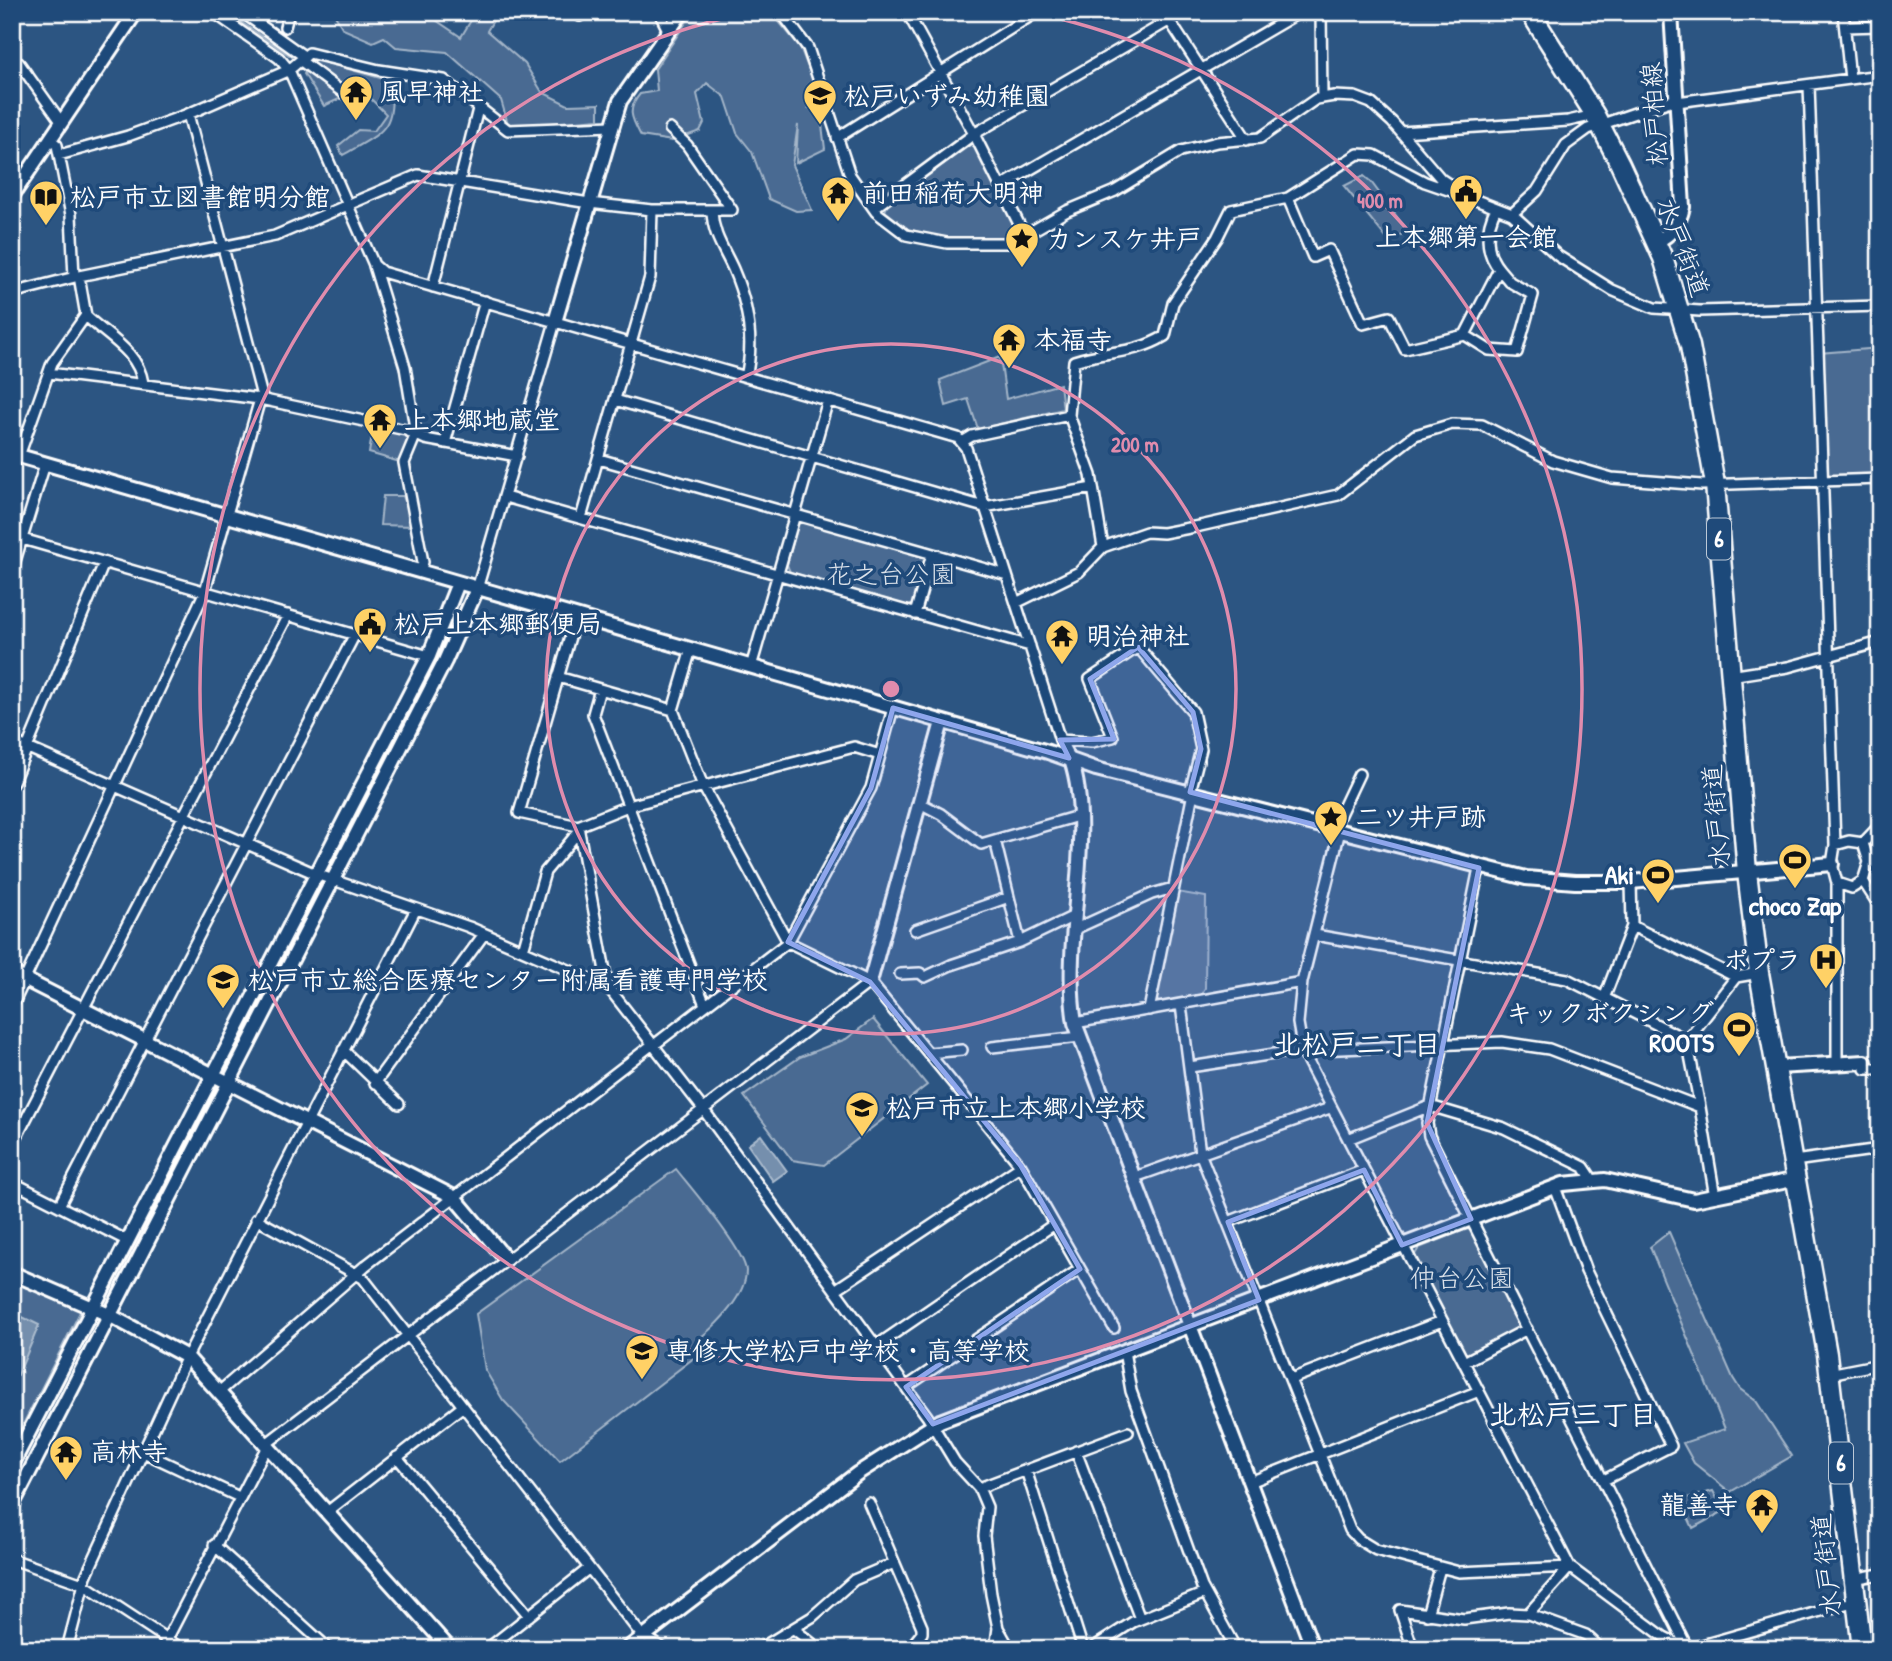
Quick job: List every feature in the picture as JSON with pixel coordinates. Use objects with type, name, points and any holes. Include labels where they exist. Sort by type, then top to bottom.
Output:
[{"type":"highway","name":"水戸街道","points":[[1530,12],[1597,120],[1656,242],[1680,309],[1700,395],[1714,484],[1747,872],[1759,973],[1794,1161],[1829,1374],[1862,1649]]},
{"type":"street","points":[[12,196],[136,12]]},
{"type":"street","points":[[213,12],[279,58],[289,70],[374,265],[405,367],[416,434],[404,464],[423,562],[420,572]]},
{"type":"street","points":[[243,12],[353,100]]},
{"type":"street","points":[[285,27],[289,12]]},
{"type":"street","points":[[575,12],[580,16],[583,12]]},
{"type":"street","points":[[659,12],[669,32]]},
{"type":"street","points":[[12,1506],[446,661],[477,589],[620,101],[682,12]]},
{"type":"street","points":[[837,138],[1037,12]]},
{"type":"street","points":[[874,208],[974,134],[1167,16],[1184,12]]},
{"type":"street","points":[[1000,187],[1300,12]]},
{"type":"street","points":[[1321,12],[1322,97]]},
{"type":"street","name":"松戸柏線","points":[[1656,242],[1669,235],[1676,227],[1683,207],[1671,12]]},
{"type":"street","points":[[1843,12],[1850,79]]},
{"type":"street","points":[[785,14],[807,48],[850,175],[874,208],[905,235],[924,240],[1011,243],[1024,234],[1115,191],[1181,151],[1217,142],[1247,140],[1267,135],[1307,104],[1322,97],[1346,96],[1362,99],[1376,107],[1441,179],[1468,197]]},
{"type":"street","points":[[912,14],[1024,234]]},
{"type":"street","points":[[1167,16],[1247,140]]},
{"type":"street","points":[[1845,27],[1880,26]]},
{"type":"street","points":[[59,155],[128,136],[188,114],[289,70],[309,53],[379,70],[444,80],[508,130],[612,126]]},
{"type":"street","points":[[12,59],[19,63],[62,123]]},
{"type":"street","points":[[1401,132],[1597,120],[1677,100],[1880,75]]},
{"type":"street","points":[[1810,85],[1826,657],[1835,845],[1832,864],[1837,883],[1837,1063]]},
{"type":"street","points":[[433,287],[478,109]]},
{"type":"street","points":[[12,1007],[205,591],[262,400],[188,114]]},
{"type":"street","points":[[1512,215],[1537,191],[1566,145],[1597,120]]},
{"type":"street","points":[[12,293],[76,276],[275,236],[418,175],[589,204],[652,210],[732,210],[687,145],[670,128]]},
{"type":"street","points":[[50,141],[57,145],[71,215],[76,276],[86,314],[130,353],[141,368],[143,383]]},
{"type":"street","points":[[1103,547],[1093,488],[1069,415],[1074,361],[1099,354],[1123,353],[1165,336],[1173,303],[1217,239],[1230,210],[1288,198],[1350,158],[1367,154],[1425,182],[1512,215],[1558,256],[1612,290],[1654,307],[1680,309],[1880,306]]},
{"type":"street","points":[[1288,198],[1313,257],[1329,250],[1363,324],[1389,317],[1405,349],[1465,335],[1489,350],[1517,352],[1533,295],[1510,282],[1489,257],[1488,224],[1496,208]]},
{"type":"street","points":[[581,518],[650,277],[652,210]]},
{"type":"street","points":[[712,212],[713,228],[734,270],[752,326],[746,377]]},
{"type":"street","points":[[374,265],[382,272],[958,438],[962,442],[1060,740],[1071,760],[1079,793],[1071,985],[1080,1037],[1313,1649]]},
{"type":"street","points":[[1465,335],[1499,269]]},
{"type":"street","points":[[445,443],[485,301]]},
{"type":"street","points":[[86,314],[49,373],[15,455],[1071,760],[1479,868],[1546,880],[1631,882],[1832,864]]},
{"type":"street","points":[[49,373],[262,400],[416,434],[445,443],[517,456]]},
{"type":"street","points":[[615,400],[984,507],[1093,488]]},
{"type":"street","points":[[751,667],[828,400]]},
{"type":"street","points":[[962,442],[972,436],[1069,415]]},
{"type":"street","points":[[1016,603],[1079,572],[1103,547],[1146,532],[1163,533],[1200,526],[1338,495],[1415,435],[1451,424],[1482,425],[1553,461],[1612,478],[1672,485],[1880,479]]},
{"type":"street","points":[[599,459],[1007,575]]},
{"type":"street","points":[[12,571],[45,464]]},
{"type":"street","points":[[505,496],[1030,646]]},
{"type":"street","points":[[12,536],[446,661]]},
{"type":"street","points":[[915,614],[932,554]]},
{"type":"street","points":[[12,784],[104,563]]},
{"type":"street","points":[[12,1465],[429,656],[458,583]]},
{"type":"street","points":[[12,1146],[288,615]]},
{"type":"street","points":[[576,616],[519,813],[579,829]]},
{"type":"street","points":[[59,1206],[355,634]]},
{"type":"street","points":[[1730,676],[1788,667],[1880,642]]},
{"type":"street","points":[[1060,740],[1092,742],[1113,737],[1090,679],[1138,647],[1193,712],[1201,749],[1149,1010]]},
{"type":"street","points":[[691,649],[673,710],[702,786],[788,942],[870,982],[1021,1166],[1114,1328]]},
{"type":"street","points":[[558,677],[673,710]]},
{"type":"street","points":[[600,689],[593,714],[705,1005]]},
{"type":"street","points":[[219,1392],[357,1273],[788,942],[871,788],[893,708]]},
{"type":"street","points":[[162,1649],[239,1497],[268,1446],[408,1334],[870,982],[942,722]]},
{"type":"street","points":[[12,741],[316,874],[484,934],[608,987],[703,1109],[933,1424],[955,1462],[979,1488],[988,1515],[984,1536],[998,1628],[995,1649]]},
{"type":"street","points":[[523,950],[545,872],[579,829],[628,806],[854,747],[880,755]]},
{"type":"street","points":[[1359,774],[1337,830],[1315,935],[1302,982],[1298,1023],[1303,1052],[1570,1567],[1664,1637],[1688,1649],[1856,1601]]},
{"type":"street","points":[[920,803],[941,814],[981,844],[1078,816]]},
{"type":"street","points":[[1863,843],[1880,825]]},
{"type":"street","points":[[579,829],[608,987]]},
{"type":"street","points":[[995,840],[1020,942]]},
{"type":"street","points":[[1835,845],[1849,841],[1863,843]]},
{"type":"street","points":[[1837,883],[1852,888],[1863,881],[1868,862],[1863,843]]},
{"type":"street","points":[[1479,868],[1430,1106],[1427,1123],[1429,1136],[1688,1649]]},
{"type":"street","points":[[1863,881],[1880,907]]},
{"type":"street","points":[[1605,996],[1632,926],[1631,882]]},
{"type":"street","points":[[1073,930],[1152,894],[1173,888]]},
{"type":"street","points":[[915,930],[1009,897]]},
{"type":"street","points":[[67,1649],[83,1584],[187,1357],[416,909]]},
{"type":"street","points":[[900,974],[920,974],[926,977],[951,965],[1020,942],[1074,916]]},
{"type":"street","points":[[1632,926],[1736,977],[1759,973]]},
{"type":"street","points":[[375,1083],[484,934]]},
{"type":"street","points":[[1315,935],[1460,958],[1567,979],[1687,1040]]},
{"type":"street","points":[[12,973],[454,1197],[506,1259]]},
{"type":"street","points":[[1715,1197],[1687,1040],[1736,977]]},
{"type":"street","points":[[1076,1023],[1302,982]]},
{"type":"street","points":[[1181,1005],[1200,1153],[1350,1530],[1358,1539],[1376,1550],[1440,1568],[1477,1572],[1570,1567]]},
{"type":"street","points":[[992,1047],[1080,1037]]},
{"type":"street","points":[[1190,1068],[1294,1051],[1502,1042],[1549,1049],[1699,1107]]},
{"type":"street","points":[[344,1050],[399,1104]]},
{"type":"street","points":[[928,1053],[962,1050]]},
{"type":"street","points":[[1777,1067],[1865,1062],[1865,1069],[1880,1069]]},
{"type":"street","points":[[1348,1139],[1430,1106],[1504,1128],[1584,1167],[1592,1179]]},
{"type":"street","points":[[1135,1177],[1330,1108]]},
{"type":"street","points":[[1794,1161],[1880,1149]]},
{"type":"street","points":[[835,1290],[1021,1166]]},
{"type":"street","points":[[1228,1222],[1364,1170]]},
{"type":"street","points":[[627,1649],[859,1474],[933,1424],[1555,1187],[1592,1179],[1676,1198],[1715,1197],[1797,1179]]},
{"type":"street","points":[[12,1182],[128,1237],[146,1241]]},
{"type":"street","points":[[1555,1187],[1586,1271],[1671,1446],[1605,1480]]},
{"type":"street","points":[[256,1219],[357,1273],[408,1334],[643,1637],[664,1649]]},
{"type":"street","points":[[876,1346],[1054,1225]]},
{"type":"street","points":[[906,1387],[1080,1269]]},
{"type":"street","points":[[12,1273],[109,1315],[187,1357],[450,1649]]},
{"type":"street","points":[[1291,1379],[1442,1321]]},
{"type":"street","points":[[1464,1362],[1527,1329]]},
{"type":"street","points":[[1124,1352],[1131,1391],[1205,1593],[1236,1649]]},
{"type":"street","points":[[1829,1374],[1880,1364]]},
{"type":"street","points":[[1250,1482],[1479,1391]]},
{"type":"street","points":[[327,1512],[462,1407]]},
{"type":"street","points":[[979,1488],[1128,1432]]},
{"type":"street","points":[[1076,1451],[1140,1619]]},
{"type":"street","points":[[143,1452],[239,1497]]},
{"type":"street","points":[[397,1457],[529,1616]]},
{"type":"street","points":[[1026,1470],[1083,1649]]},
{"type":"street","points":[[869,1503],[922,1627],[922,1633],[909,1649]]},
{"type":"street","points":[[214,1545],[329,1649]]},
{"type":"street","points":[[12,1559],[83,1584],[182,1649]]},
{"type":"street","points":[[759,1649],[794,1629],[854,1580],[894,1563]]},
{"type":"street","points":[[1528,1614],[1570,1567]]},
{"type":"street","points":[[1427,1615],[1440,1568]]},
{"type":"street","points":[[487,1649],[588,1569]]},
{"type":"street","points":[[1853,1579],[1880,1574]]},
{"type":"street","points":[[1091,1649],[1140,1619],[1205,1593]]},
{"type":"street","points":[[1413,1649],[1400,1610],[1464,1619],[1509,1613],[1528,1614],[1586,1634],[1601,1649]]},
{"type":"street","points":[[998,1628],[1010,1649]]},
{"type":"street","points":[[794,1629],[819,1649]]},
{"type":"highlighted area","points":[[1138,647],[1193,712],[1201,749],[1190,792],[1479,868],[1427,1123],[1471,1219],[1402,1245],[1364,1170],[1228,1222],[1259,1300],[933,1424],[906,1387],[1080,1269],[1021,1166],[870,982],[788,942],[871,788],[893,708],[1069,758],[1060,740],[1114,739],[1090,679]]},
{"type":"green space","points":[[226,12],[247,12],[302,52],[295,59]]},
{"type":"green space","points":[[333,12],[424,12],[461,37],[476,12],[498,12],[487,31],[525,64],[542,92],[568,105],[599,104],[599,119],[516,126],[508,124],[501,100],[447,52],[396,47],[384,37],[373,42],[343,29]]},
{"type":"green space","points":[[693,12],[771,12],[800,47],[820,99],[809,108],[815,110],[822,125],[825,149],[796,163],[798,125],[792,165],[812,210],[796,211],[769,199],[752,152],[737,133],[725,97],[707,83],[697,94],[704,123],[700,131],[672,141],[641,136],[633,119],[633,105],[640,94],[657,91],[655,69]]},
{"type":"green space","points":[[313,59],[391,81],[391,110],[384,128],[343,155],[338,146],[358,130],[374,131],[386,114],[361,89],[324,106],[304,74]]},
{"type":"green space","points":[[973,143],[1018,232],[1013,237],[938,237],[908,229],[885,211],[888,204]]},
{"type":"green space","points":[[1364,176],[1409,233],[1386,238],[1344,186]]},
{"type":"green space","points":[[1880,348],[1880,476],[1825,477],[1819,353]]},
{"type":"green space","points":[[1000,357],[1006,399],[1060,384],[1063,409],[978,429],[968,399],[946,406],[940,380]]},
{"type":"green space","points":[[373,428],[406,435],[409,441],[400,462],[369,453]]},
{"type":"green space","points":[[383,496],[403,496],[414,526],[380,525]]},
{"type":"green space","name":"花之台公園","points":[[804,521],[924,556],[927,561],[916,602],[909,606],[790,572],[787,565],[798,524]]},
{"type":"green space","points":[[1177,892],[1206,897],[1205,988],[1199,998],[1161,1005],[1156,999]]},
{"type":"green space","points":[[873,1019],[927,1085],[824,1165],[792,1160],[744,1096],[800,1057],[846,1039]]},
{"type":"green space","points":[[676,1169],[737,1249],[746,1271],[745,1280],[723,1317],[701,1337],[708,1347],[560,1461],[503,1400],[485,1370],[476,1314]]},
{"type":"green space","name":"仲台公園","points":[[1467,1229],[1473,1231],[1521,1324],[1519,1329],[1472,1354],[1466,1354],[1414,1256],[1419,1248]]},
{"type":"green space","points":[[1669,1232],[1733,1378],[1740,1389],[1756,1401],[1792,1456],[1730,1492],[1694,1463],[1683,1443],[1725,1429],[1650,1247]]},
{"type":"green space","points":[[12,1280],[81,1310],[12,1446]]},
{"type":"green space","points":[[1713,1491],[1724,1511],[1693,1528],[1680,1500]]},
{"type":"shaded area","points":[[761,1135],[787,1171],[773,1181],[748,1145]]},
{"type":"shaded area","points":[[12,1312],[39,1325],[18,1375],[12,1372]]},
{"type":"place","name":"風早神社","points":[[356,122]]},
{"type":"place","name":"松戸いずみ幼稚園","points":[[820,126]]},
{"type":"place","name":"上本郷第一会館","points":[[1466,221]]},
{"type":"place","name":"前田稲荷大明神","points":[[838,223]]},
{"type":"place","name":"松戸市立図書館明分館","points":[[46,227]]},
{"type":"place","name":"カンスケ井戸","points":[[1022,269]]},
{"type":"place","name":"本福寺","points":[[1009,370]]},
{"type":"place","name":"上本郷地蔵堂","points":[[380,450]]},
{"type":"place","name":"松戸上本郷郵便局","points":[[370,654]]},
{"type":"place","name":"明治神社","points":[[1062,666]]},
{"type":"place","name":"二ツ井戸跡","points":[[1331,847]]},
{"type":"place","name":"choco Zap","points":[[1795,890]]},
{"type":"place","name":"Aki","points":[[1658,905]]},
{"type":"place","name":"ポプラ","points":[[1826,990]]},
{"type":"place","name":"松戸市立総合医療センター附属看護専門学校","points":[[223,1010]]},
{"type":"place","name":"キックボクシング ROOTS","points":[[1739,1058]]},
{"type":"place","name":"松戸市立上本郷小学校","points":[[862,1138]]},
{"type":"place","name":"専修大学松戸中学校・高等学校","points":[[642,1381]]},
{"type":"place","name":"高林寺","points":[[66,1482]]},
{"type":"place","name":"龍善寺","points":[[1762,1535]]},
{"type":"district","name":"北松戸二丁目","points":[[1357,1044]]},
{"type":"district","name":"北松戸三丁目","points":[[1573,1414]]}]
